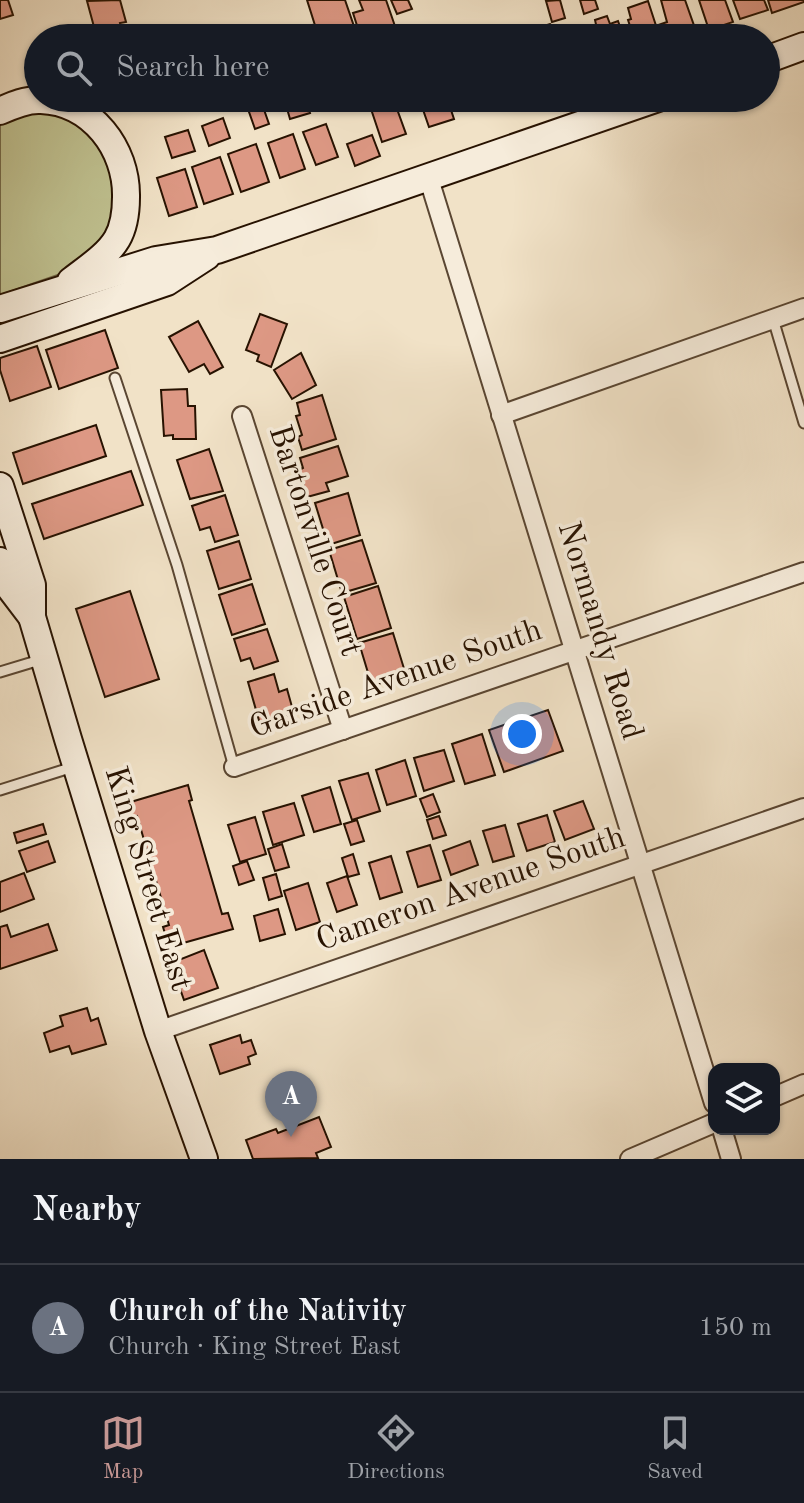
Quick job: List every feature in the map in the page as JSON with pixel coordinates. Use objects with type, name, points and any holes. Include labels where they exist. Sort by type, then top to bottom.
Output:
[{"type":"main road","points":[[780,55],[804,46]]},
{"type":"main road","points":[[0,111],[24,102]]},
{"type":"main road","points":[[58,290],[92,265],[118,238],[126,213],[124,170],[117,149],[102,129],[79,112]]},
{"type":"main road","points":[[0,309],[156,260],[217,250],[617,112]]},
{"type":"main road","points":[[0,339],[167,282],[217,250]]},
{"type":"main road","name":"King Street East","points":[[0,486],[32,585],[32,617],[44,659],[158,1031],[204,1159]]},
{"type":"main road","name":"King Street East","points":[[0,561],[10,588],[32,617]]},
{"type":"street","name":"Normandy Road","points":[[428,176],[708,1084]]},
{"type":"street","points":[[501,415],[804,308]]},
{"type":"street","name":"Bartonville Court","points":[[242,416],[343,730]]},
{"type":"street","name":"Garside Avenue South","points":[[234,767],[804,572]]},
{"type":"street","name":"Cameron Avenue South","points":[[158,1031],[804,808]]},
{"type":"street","points":[[780,1094],[804,1084]]},
{"type":"street","points":[[630,1159],[708,1126]]},
{"type":"street","points":[[724,1135],[731,1159]]},
{"type":"lane","points":[[773,319],[804,423]]},
{"type":"lane","points":[[115,378],[177,565],[234,767]]},
{"type":"lane","points":[[0,672],[44,659]]},
{"type":"lane","points":[[0,790],[77,766]]},
{"type":"green space","points":[[50,112],[88,127],[114,175],[112,226],[99,248],[72,270],[0,295],[0,123],[17,115]]},
{"type":"building","points":[[0,0],[8,0],[13,15],[0,19]]},
{"type":"building","points":[[120,0],[126,22],[93,24],[87,1]]},
{"type":"building","points":[[307,0],[345,0],[353,24],[315,24]]},
{"type":"building","points":[[359,0],[386,0],[394,24],[357,24],[353,13],[363,10]]},
{"type":"building","points":[[391,0],[408,0],[412,9],[397,14]]},
{"type":"building","points":[[560,0],[565,18],[552,22],[546,1]]},
{"type":"building","points":[[580,0],[595,0],[598,9],[584,14]]},
{"type":"building","points":[[661,0],[685,0],[693,24],[661,24],[667,22]]},
{"type":"building","points":[[699,0],[725,0],[733,22],[707,24]]},
{"type":"building","points":[[733,0],[764,0],[768,10],[740,19]]},
{"type":"building","points":[[768,0],[804,0],[804,2],[772,13]]},
{"type":"building","points":[[648,1],[655,24],[629,24],[628,8]]},
{"type":"building","points":[[607,16],[610,24],[596,24],[595,20]]},
{"type":"building","points":[[249,112],[265,112],[269,124],[255,129]]},
{"type":"building","points":[[288,112],[310,113],[290,119]]},
{"type":"building","points":[[372,112],[398,112],[406,134],[382,142]]},
{"type":"building","points":[[424,112],[452,112],[454,119],[429,127]]},
{"type":"building","points":[[223,118],[230,138],[209,146],[202,126]]},
{"type":"building","points":[[326,124],[338,157],[316,165],[303,132]]},
{"type":"building","points":[[188,130],[195,151],[172,158],[165,137]]},
{"type":"building","points":[[293,134],[305,169],[280,178],[268,143]]},
{"type":"building","points":[[372,135],[380,156],[355,166],[347,144]]},
{"type":"building","points":[[256,144],[269,182],[241,192],[228,154]]},
{"type":"building","points":[[220,157],[233,194],[204,204],[192,167]]},
{"type":"building","points":[[185,169],[197,207],[169,216],[157,178]]},
{"type":"building","points":[[260,314],[287,324],[271,367],[257,361],[259,355],[246,350]]},
{"type":"building","points":[[198,321],[223,367],[210,374],[204,364],[189,372],[169,337]]},
{"type":"building","points":[[105,330],[118,368],[59,389],[46,350]]},
{"type":"building","points":[[37,346],[51,387],[10,401],[0,370],[0,358]]},
{"type":"building","points":[[301,353],[316,385],[292,399],[274,370]]},
{"type":"building","points":[[187,389],[188,406],[195,406],[196,439],[164,436],[161,390]]},
{"type":"building","points":[[322,395],[336,439],[302,450],[298,437],[302,435],[296,416],[300,415],[297,403]]},
{"type":"building","points":[[96,425],[106,456],[23,484],[13,453]]},
{"type":"building","points":[[338,446],[348,476],[326,483],[329,491],[307,497],[299,470],[303,468],[300,458]]},
{"type":"building","points":[[209,449],[223,491],[190,499],[177,460]]},
{"type":"building","points":[[131,471],[143,505],[44,539],[32,504]]},
{"type":"building","points":[[348,493],[360,535],[328,545],[315,503]]},
{"type":"building","points":[[225,495],[238,535],[215,542],[210,527],[200,530],[192,506]]},
{"type":"building","points":[[362,540],[376,583],[342,593],[329,550]]},
{"type":"building","points":[[239,541],[251,579],[219,589],[207,551]]},
{"type":"building","points":[[252,584],[265,624],[232,635],[219,595]]},
{"type":"building","points":[[378,586],[391,628],[357,639],[344,597]]},
{"type":"building","points":[[130,591],[159,679],[105,697],[76,609]]},
{"type":"building","points":[[267,629],[278,661],[254,669],[250,658],[241,661],[234,639]]},
{"type":"building","points":[[393,633],[406,675],[372,686],[359,643]]},
{"type":"building","points":[[274,674],[279,692],[287,689],[294,714],[260,724],[248,682]]},
{"type":"building","points":[[548,710],[563,751],[504,772],[489,730]]},
{"type":"building","points":[[482,734],[495,775],[465,784],[452,744]]},
{"type":"building","points":[[444,750],[454,781],[424,791],[414,758]]},
{"type":"building","points":[[405,760],[416,796],[387,805],[376,770]]},
{"type":"building","points":[[368,773],[380,811],[352,820],[339,781]]},
{"type":"building","points":[[188,785],[192,800],[189,801],[222,914],[228,913],[233,929],[169,947],[163,927],[169,925],[137,816],[129,819],[124,804]]},
{"type":"building","points":[[330,787],[341,824],[314,832],[302,796]]},
{"type":"building","points":[[433,794],[440,812],[427,817],[420,799]]},
{"type":"building","points":[[583,801],[594,829],[565,840],[554,811]]},
{"type":"building","points":[[294,803],[304,835],[273,845],[263,812]]},
{"type":"building","points":[[547,815],[555,842],[527,851],[518,824]]},
{"type":"building","points":[[439,816],[446,835],[433,839],[427,820]]},
{"type":"building","points":[[255,817],[266,854],[240,862],[228,825]]},
{"type":"building","points":[[357,820],[364,841],[351,845],[344,824]]},
{"type":"building","points":[[43,824],[46,834],[17,843],[14,833]]},
{"type":"building","points":[[505,825],[514,856],[493,862],[483,831]]},
{"type":"building","points":[[48,841],[55,862],[27,872],[19,851]]},
{"type":"building","points":[[470,841],[478,865],[451,875],[443,851]]},
{"type":"building","points":[[282,844],[289,867],[275,871],[268,849]]},
{"type":"building","points":[[430,845],[441,880],[418,887],[407,852]]},
{"type":"building","points":[[353,854],[359,874],[348,877],[342,858]]},
{"type":"building","points":[[391,856],[402,892],[380,899],[369,863]]},
{"type":"building","points":[[247,861],[254,880],[239,885],[233,866]]},
{"type":"building","points":[[24,873],[34,899],[0,912],[0,882]]},
{"type":"building","points":[[276,874],[282,896],[269,900],[263,878]]},
{"type":"building","points":[[347,876],[357,905],[337,912],[327,883]]},
{"type":"building","points":[[308,883],[320,922],[296,930],[284,891]]},
{"type":"building","points":[[278,909],[285,934],[260,941],[254,916]]},
{"type":"building","points":[[48,924],[57,950],[0,969],[0,927],[7,925],[11,937]]},
{"type":"building","points":[[204,950],[218,988],[184,1000],[171,963]]},
{"type":"building","points":[[87,1008],[91,1021],[98,1018],[106,1044],[72,1054],[69,1046],[50,1052],[44,1033],[63,1026],[60,1016]]},
{"type":"building","points":[[240,1035],[242,1043],[251,1040],[256,1054],[248,1057],[250,1064],[220,1074],[210,1045]]},
{"type":"building","points":[[319,1117],[331,1147],[316,1153],[318,1158],[253,1159],[246,1140],[276,1129],[278,1133]]},
{"type":"place","name":"Church of the Nativity","points":[[291,1137]]}]
